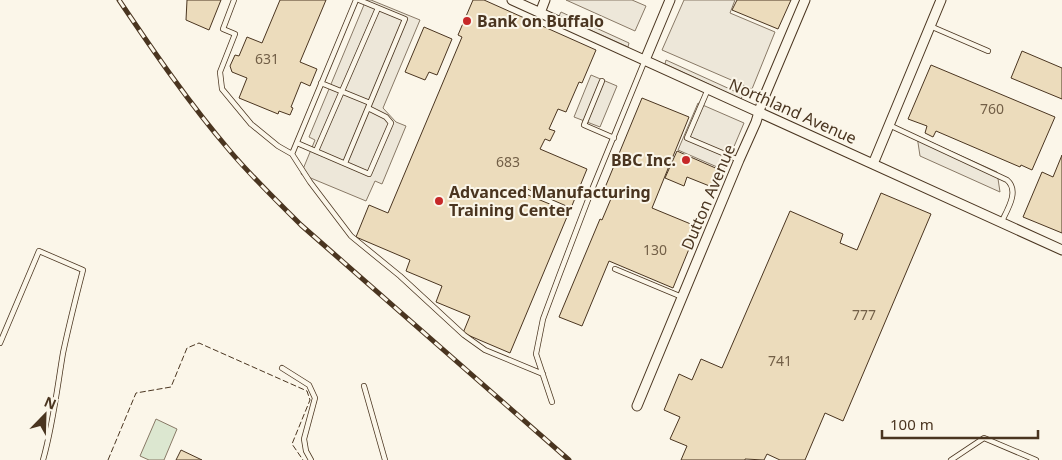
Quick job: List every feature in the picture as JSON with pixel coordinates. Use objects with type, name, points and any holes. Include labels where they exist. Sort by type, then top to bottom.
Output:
[{"type":"street","name":"Northland Avenue","points":[[512,0],[1062,250]]},
{"type":"street","points":[[540,13],[545,0]]},
{"type":"street","points":[[645,60],[670,0]]},
{"type":"street","name":"Dutton Avenue","points":[[637,406],[805,0]]},
{"type":"street","points":[[873,164],[941,0]]},
{"type":"lane","points":[[234,0],[224,29],[235,34],[220,72],[222,89],[252,124],[278,146],[292,154],[350,236],[400,276],[464,335],[485,350],[543,374]]},
{"type":"lane","points":[[292,154],[357,0],[405,19],[345,163]]},
{"type":"lane","points":[[316,151],[378,8]]},
{"type":"lane","points":[[930,26],[988,51]]},
{"type":"lane","points":[[552,402],[536,354],[543,319],[645,60]]},
{"type":"lane","points":[[602,81],[584,125],[614,138]]},
{"type":"lane","points":[[297,143],[369,174],[391,123],[369,105],[322,83]]},
{"type":"lane","points":[[708,89],[687,138],[739,160]]},
{"type":"lane","points":[[889,126],[1011,183],[1013,195],[1001,223]]},
{"type":"lane","points":[[0,343],[38,252],[83,270],[69,325],[48,442],[42,460]]},
{"type":"lane","points":[[615,269],[682,297]]},
{"type":"lane","points":[[282,368],[309,385],[315,398],[304,439],[306,451],[311,460]]},
{"type":"lane","points":[[364,386],[385,460]]},
{"type":"lane","points":[[951,460],[984,438],[1036,460]]},
{"type":"green space","points":[[156,419],[177,429],[164,460],[149,460],[140,456]]},
{"type":"shaded area","points":[[366,0],[371,0],[420,20],[383,108],[396,122],[406,126],[382,184],[375,181],[366,201],[301,174],[315,140],[309,137]]},
{"type":"shaded area","points":[[566,0],[632,0],[646,6],[635,31]]},
{"type":"shaded area","points":[[684,0],[735,0],[730,13],[775,32],[752,89],[662,50]]},
{"type":"shaded area","points":[[561,12],[629,43],[628,47],[559,16]]},
{"type":"shaded area","points":[[666,60],[743,95],[741,99],[665,64]]},
{"type":"shaded area","points":[[591,75],[617,86],[600,127],[574,117]]},
{"type":"shaded area","points":[[698,103],[744,123],[724,170],[678,150]]},
{"type":"shaded area","points":[[917,136],[997,172],[1000,192],[920,156]]},
{"type":"building","points":[[187,0],[221,0],[209,30],[186,20]]},
{"type":"building","points":[[280,0],[326,0],[300,62],[317,69],[310,86],[301,82],[291,107],[293,108],[290,115],[279,111],[278,114],[239,98],[247,78],[232,72],[230,66],[235,55],[239,56],[247,37],[262,43]]},
{"type":"building","points":[[473,0],[484,0],[596,50],[582,83],[579,82],[566,112],[558,109],[549,129],[555,131],[550,141],[545,139],[540,149],[587,169],[571,208],[525,188],[523,193],[569,212],[510,353],[463,333],[470,316],[436,302],[442,286],[406,271],[410,260],[356,237],[369,205],[388,213],[462,37],[458,35]]},
{"type":"building","points":[[737,0],[791,0],[778,29],[732,10]]},
{"type":"building","points":[[424,27],[452,39],[437,75],[429,72],[425,80],[405,72]]},
{"type":"building","points":[[1022,51],[1062,68],[1062,99],[1011,78]]},
{"type":"building","points":[[931,65],[1055,117],[1032,170],[1021,165],[1020,167],[936,131],[933,137],[925,133],[927,126],[908,119]]},
{"type":"building","points":[[642,98],[689,117],[652,208],[698,227],[673,288],[609,261],[582,326],[559,317],[600,219],[602,220],[613,194],[604,190]]},
{"type":"building","name":"BBC Inc.","points":[[677,151],[720,170],[712,187],[687,177],[684,186],[665,178]]},
{"type":"building","points":[[1062,155],[1062,233],[1023,217],[1042,172],[1053,177]]},
{"type":"building","points":[[881,193],[931,214],[843,421],[825,413],[805,460],[780,460],[767,454],[764,460],[681,460],[687,446],[670,439],[680,417],[664,410],[679,374],[692,380],[701,359],[722,368],[790,211],[843,234],[840,243],[857,250]]},
{"type":"building","points":[[181,450],[202,460],[176,460]]},
{"type":"railway","points":[[119,0],[186,96],[238,161],[265,189],[301,225],[569,460]]},
{"type":"fence","points":[[108,460],[136,393],[171,387],[187,348],[199,343],[307,391],[310,400],[292,444],[303,460]]},
{"type":"place","name":"Bank on Buffalo","points":[[467,21]]},
{"type":"place","name":"BBC Inc.","points":[[686,160]]},
{"type":"place","name":"Advanced Manufacturing Training Center","points":[[439,201]]}]
